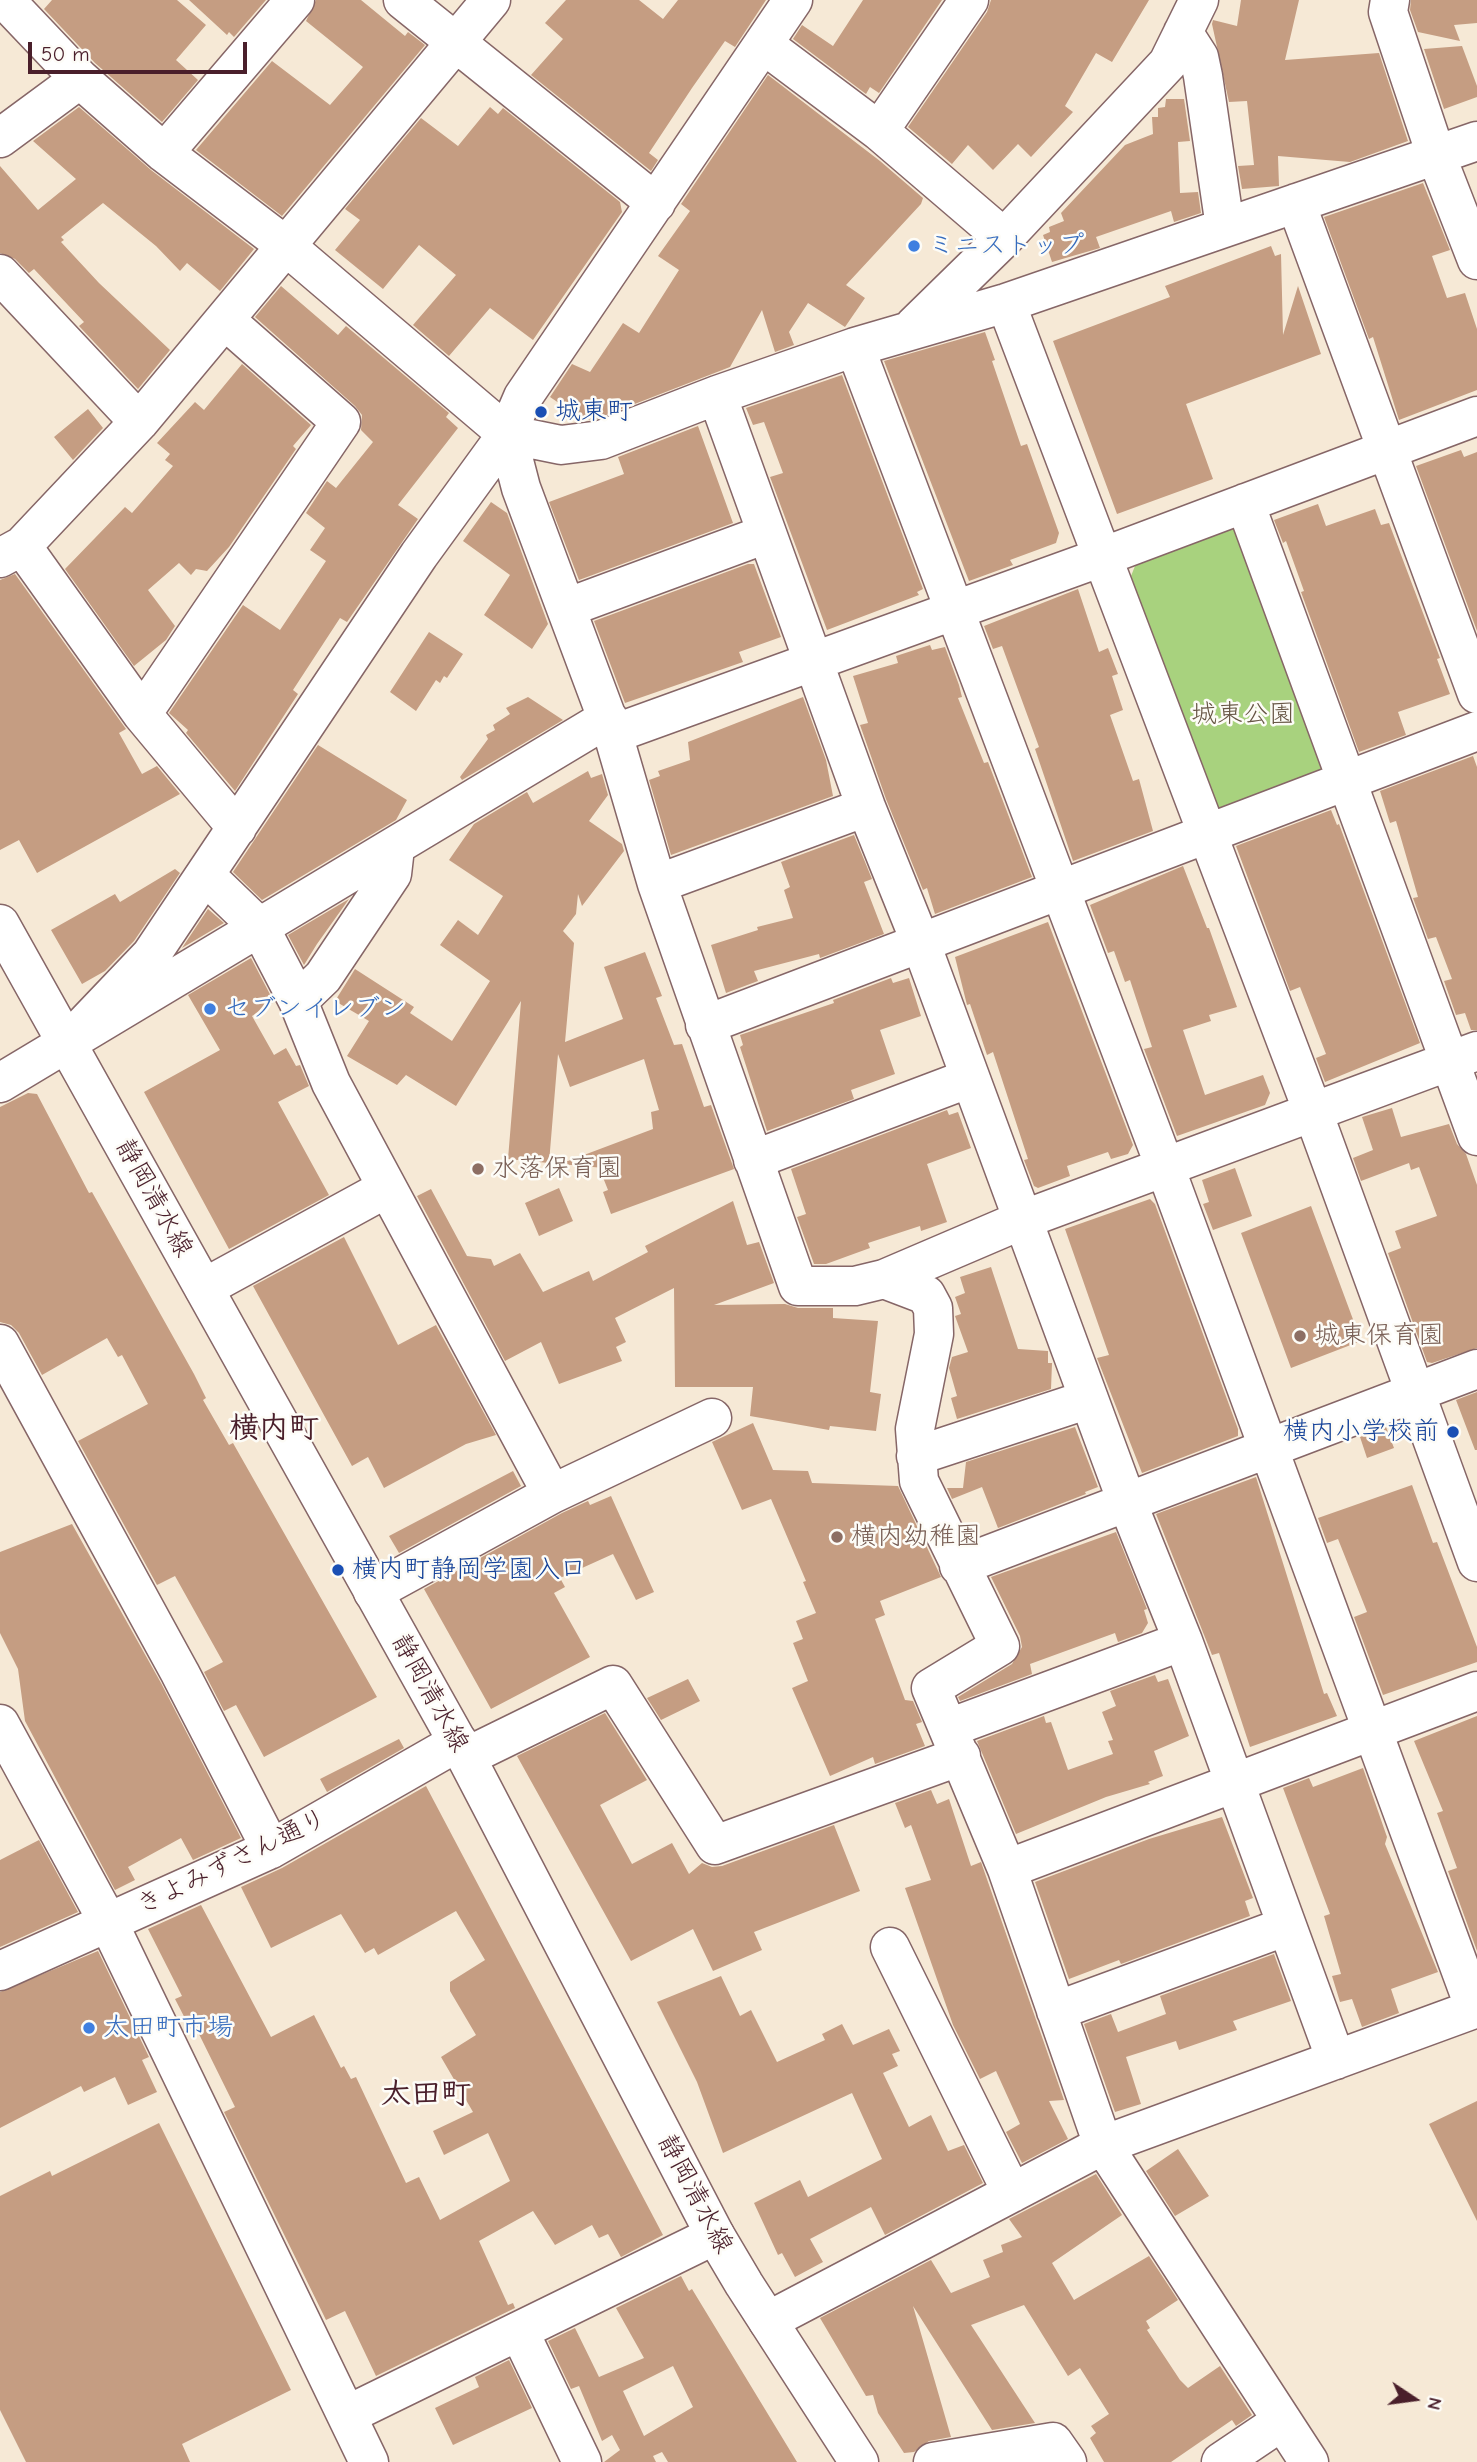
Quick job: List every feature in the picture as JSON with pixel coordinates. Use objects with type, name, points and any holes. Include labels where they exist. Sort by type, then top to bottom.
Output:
[{"type":"street","points":[[5,0],[79,79],[164,153],[286,246],[507,434],[561,444],[601,440],[717,395],[912,328],[1006,303],[1477,141]]},
{"type":"street","points":[[164,153],[295,0]]},
{"type":"street","points":[[403,0],[656,202]]},
{"type":"street","points":[[237,828],[11,552],[139,422],[491,0]]},
{"type":"street","points":[[68,1042],[151,955],[419,555],[507,434],[523,397],[793,0]]},
{"type":"street","points":[[879,131],[970,0]]},
{"type":"street","points":[[1390,0],[1388,12],[1436,155],[1477,260]]},
{"type":"street","points":[[1191,16],[1203,76],[1225,227]]},
{"type":"street","points":[[912,328],[1004,238],[1168,62],[1191,16]]},
{"type":"street","points":[[763,44],[879,131],[1004,238]]},
{"type":"street","points":[[0,138],[79,79]]},
{"type":"street","points":[[1296,203],[1477,694]]},
{"type":"street","points":[[0,274],[139,422]]},
{"type":"street","points":[[1006,303],[1313,1112],[1477,1562]]},
{"type":"street","points":[[142,714],[341,422],[225,320]]},
{"type":"street","points":[[768,2321],[1103,2145],[1476,2009],[1165,1167],[855,348]]},
{"type":"street","points":[[717,395],[866,807],[920,941],[1127,1502],[1183,1641],[1336,2060]]},
{"type":"street","points":[[0,1083],[396,848],[610,726],[813,663],[1477,416]]},
{"type":"street","points":[[507,434],[522,488],[610,726],[657,884],[705,1025],[798,1286],[855,1286],[884,1279],[1022,1220],[1463,1056]]},
{"type":"street","points":[[1245,503],[1347,782],[1463,1056],[1477,1136]]},
{"type":"street","points":[[566,608],[766,534]]},
{"type":"street","points":[[705,1025],[1477,731]]},
{"type":"street","points":[[657,884],[866,807]]},
{"type":"street","points":[[298,1001],[323,977],[392,874],[396,848]]},
{"type":"street","points":[[205,875],[260,928],[298,1001],[331,1083],[552,1494]]},
{"type":"street","name":"静岡清水線","points":[[0,924],[462,1750],[715,2235],[859,2462]]},
{"type":"street","points":[[753,1160],[970,1078]]},
{"type":"street","points":[[204,1289],[387,1188]]},
{"type":"street","points":[[884,1279],[926,1295],[933,1308],[934,1334],[915,1429],[919,1481],[1000,1646],[931,1688],[1007,1869],[1103,2145],[1309,2462]]},
{"type":"street","points":[[0,1344],[180,1672],[271,1849]]},
{"type":"street","points":[[959,1566],[1477,1369]]},
{"type":"street","points":[[916,1456],[1089,1399]]},
{"type":"street","points":[[373,1592],[552,1494],[712,1418]]},
{"type":"street","points":[[955,1742],[1183,1641]]},
{"type":"street","name":"きよみずさん通り","points":[[0,1971],[271,1849],[462,1750],[613,1685],[715,1845],[955,1742]]},
{"type":"street","points":[[1007,1869],[1477,1691]]},
{"type":"street","points":[[0,1724],[108,1922],[369,2462]]},
{"type":"street","points":[[1056,2011],[1287,1926]]},
{"type":"street","points":[[890,1947],[1012,2193]]},
{"type":"street","points":[[347,2415],[715,2235]]},
{"type":"street","points":[[519,2331],[582,2462]]},
{"type":"street","points":[[1221,2462],[1282,2421]]},
{"type":"street","points":[[933,2462],[1053,2442],[1067,2462]]},
{"type":"green space","name":"城東公園","points":[[1230,528],[1242,534],[1323,765],[1319,776],[1225,809],[1211,805],[1131,576],[1137,561]]},
{"type":"building","points":[[52,0],[177,0],[206,25],[176,60],[198,80],[162,122],[95,63],[44,9]]},
{"type":"building","points":[[189,0],[266,0],[234,37],[229,32],[227,35]]},
{"type":"building","points":[[316,0],[361,0],[405,36],[408,32],[425,45],[282,216],[196,150],[272,61],[330,105],[363,67],[306,21]]},
{"type":"building","points":[[566,0],[639,0],[663,19],[678,0],[766,0],[735,47],[725,41],[692,88],[649,153],[658,160],[651,171],[531,75],[563,39],[545,23]]},
{"type":"building","points":[[863,0],[942,0],[879,93],[870,87],[866,94],[793,39],[802,25],[833,46]]},
{"type":"building","points":[[991,0],[1149,0],[1112,62],[1096,53],[1065,106],[1073,112],[1031,157],[1018,144],[993,170],[968,145],[952,164],[908,127],[987,12]]},
{"type":"building","points":[[1241,0],[1299,0],[1285,60],[1379,53],[1408,141],[1350,162],[1278,156],[1279,186],[1242,189],[1238,166],[1254,165],[1247,101],[1229,102],[1212,24],[1213,20],[1237,26]]},
{"type":"building","points":[[1411,0],[1477,0],[1477,23],[1454,25],[1460,41],[1418,32],[1410,10]]},
{"type":"building","points":[[1462,46],[1477,86],[1477,97],[1444,109],[1424,49]]},
{"type":"building","points":[[768,75],[880,161],[923,198],[921,204],[846,285],[865,298],[845,327],[808,303],[789,332],[794,345],[775,352],[762,310],[730,367],[596,419],[584,420],[550,397],[572,364],[590,372],[623,323],[639,333],[679,270],[658,256],[690,211],[681,204]]},
{"type":"building","points":[[1166,99],[1184,99],[1190,141],[1178,142],[1180,193],[1198,192],[1201,213],[1174,222],[1171,211],[1096,237],[1100,248],[1052,262],[1043,235],[1050,232],[1049,227],[1064,221],[1061,213],[1125,145],[1153,134],[1152,117],[1158,117],[1158,108],[1165,107]]},
{"type":"building","points":[[79,107],[151,170],[254,249],[220,291],[187,263],[180,271],[156,246],[103,203],[61,237],[64,240],[61,242],[99,283],[170,350],[138,389],[79,326],[84,322],[34,269],[29,273],[15,259],[0,253],[0,166],[38,210],[76,179],[33,141]]},
{"type":"building","points":[[490,107],[498,114],[503,108],[620,202],[622,212],[533,340],[490,308],[449,356],[413,325],[456,275],[419,245],[383,289],[335,250],[360,220],[345,209],[421,118],[458,146]]},
{"type":"building","points":[[1423,183],[1450,250],[1432,256],[1447,298],[1465,293],[1477,329],[1477,390],[1399,420],[1373,337],[1369,339],[1324,217]]},
{"type":"building","points":[[1271,246],[1275,256],[1281,254],[1283,335],[1298,286],[1321,354],[1186,404],[1213,479],[1117,514],[1053,341],[1170,297],[1165,286]]},
{"type":"building","points":[[281,286],[338,335],[346,326],[449,413],[446,417],[458,428],[398,505],[418,519],[347,622],[340,618],[293,690],[298,694],[235,791],[186,733],[188,730],[169,713],[243,605],[280,630],[326,561],[310,550],[325,528],[306,513],[327,481],[336,488],[373,442],[361,430],[362,415],[355,406],[255,317]]},
{"type":"building","points":[[985,332],[1021,446],[1027,444],[1059,533],[1056,543],[1010,560],[1013,565],[969,581],[884,361]]},
{"type":"building","points":[[242,364],[311,425],[293,446],[296,449],[229,547],[207,571],[196,569],[191,575],[179,563],[148,590],[175,626],[166,640],[134,666],[65,569],[125,507],[132,513],[173,466],[165,460],[170,454],[157,443],[195,402],[204,410]]},
{"type":"building","points":[[842,375],[923,589],[917,592],[919,595],[827,630],[770,477],[783,473],[764,422],[753,425],[746,408]]},
{"type":"building","points":[[88,409],[103,428],[73,460],[54,437]]},
{"type":"building","points":[[698,426],[733,523],[579,580],[549,502],[624,474],[618,457]]},
{"type":"building","points":[[1461,450],[1464,457],[1477,452],[1477,631],[1416,466]]},
{"type":"building","points":[[491,502],[507,513],[548,624],[532,649],[484,615],[510,575],[463,541]]},
{"type":"building","points":[[1318,504],[1326,526],[1375,509],[1381,525],[1389,523],[1440,658],[1437,659],[1450,694],[1398,712],[1406,735],[1359,752],[1301,592],[1304,591],[1286,541],[1283,543],[1274,520]]},
{"type":"building","points":[[754,564],[781,637],[739,652],[743,662],[625,703],[594,621]]},
{"type":"building","points":[[15,574],[126,729],[119,733],[142,774],[157,766],[180,794],[37,873],[19,840],[0,850],[0,580]]},
{"type":"building","points":[[1078,589],[1099,652],[1108,648],[1118,674],[1112,676],[1123,710],[1110,715],[1133,781],[1139,779],[1153,831],[1073,861],[1035,749],[1039,747],[1002,646],[993,649],[984,626]]},
{"type":"building","points":[[429,632],[463,654],[447,678],[444,676],[440,683],[436,680],[416,711],[390,692]]},
{"type":"building","points":[[930,645],[932,650],[945,647],[959,685],[962,697],[958,698],[984,763],[988,762],[1032,877],[935,914],[927,888],[923,890],[886,799],[860,725],[868,723],[853,676],[898,663],[896,656]]},
{"type":"building","points":[[528,697],[563,720],[462,780],[460,777],[488,739],[486,735],[495,730],[493,725],[510,714],[506,708]]},
{"type":"building","points":[[803,697],[826,760],[833,796],[671,855],[649,780],[660,776],[658,771],[690,760],[688,742]]},
{"type":"building","points":[[318,745],[407,800],[396,820],[262,900],[233,872]]},
{"type":"building","points":[[1473,756],[1477,767],[1477,1030],[1471,1030],[1465,1013],[1456,1015],[1444,981],[1452,979],[1436,937],[1428,939],[1413,898],[1418,897],[1396,821],[1390,823],[1380,791]]},
{"type":"building","points":[[588,771],[591,778],[602,774],[608,795],[589,821],[622,844],[624,851],[582,906],[578,894],[576,914],[563,931],[574,943],[565,1042],[623,1019],[604,967],[645,952],[662,996],[656,998],[674,1045],[682,1044],[704,1107],[711,1105],[734,1169],[611,1214],[603,1192],[608,1190],[600,1170],[604,1168],[560,1164],[653,1129],[651,1112],[659,1110],[644,1059],[570,1087],[558,1054],[549,1163],[508,1159],[521,1001],[456,1106],[406,1075],[397,1085],[347,1056],[369,1021],[335,1001],[355,969],[414,1007],[410,1013],[452,1041],[490,981],[440,945],[458,920],[478,935],[503,896],[449,860],[474,824],[527,792],[533,803]]},
{"type":"building","points":[[1331,810],[1337,825],[1339,824],[1420,1043],[1325,1082],[1316,1058],[1326,1054],[1300,987],[1290,991],[1236,846]]},
{"type":"building","points":[[854,835],[872,879],[864,882],[884,934],[820,958],[819,954],[754,971],[758,981],[726,993],[711,945],[758,930],[757,927],[793,918],[784,890],[790,887],[781,862]]},
{"type":"building","points":[[1183,866],[1209,928],[1237,1007],[1209,1015],[1211,1021],[1183,1030],[1205,1095],[1263,1075],[1270,1093],[1265,1105],[1177,1136],[1144,1049],[1152,1047],[1130,980],[1125,982],[1114,951],[1108,953],[1090,905]]},
{"type":"building","points":[[175,869],[180,873],[134,941],[105,971],[82,984],[51,930],[115,894],[120,902]]},
{"type":"building","points":[[349,899],[317,944],[304,965],[288,935]]},
{"type":"building","points":[[208,909],[224,923],[182,948]]},
{"type":"building","points":[[1048,922],[1133,1145],[1128,1154],[1111,1159],[1108,1152],[1067,1166],[1070,1176],[1038,1188],[1034,1186],[1024,1160],[1028,1159],[993,1052],[987,1055],[970,1004],[967,1005],[955,957]]},
{"type":"building","points":[[251,958],[274,1002],[252,1016],[274,1055],[286,1048],[296,1066],[300,1065],[309,1086],[278,1102],[329,1195],[229,1249],[144,1092],[220,1050],[188,995]]},
{"type":"building","points":[[891,978],[893,983],[909,978],[921,1016],[880,1030],[895,1074],[851,1090],[854,1099],[767,1131],[740,1047],[743,1045],[740,1035],[834,1003],[833,1000]]},
{"type":"building","points":[[28,1093],[37,1094],[89,1193],[92,1192],[194,1374],[206,1398],[203,1400],[229,1445],[233,1443],[377,1697],[264,1757],[236,1705],[224,1711],[204,1672],[223,1662],[175,1576],[157,1585],[78,1441],[148,1404],[122,1355],[118,1357],[107,1338],[42,1375],[19,1333],[11,1325],[0,1322],[0,1107]]},
{"type":"building","points":[[1392,1108],[1401,1137],[1449,1124],[1457,1144],[1466,1154],[1477,1185],[1477,1348],[1432,1363],[1427,1362],[1388,1253],[1401,1248],[1395,1231],[1437,1216],[1419,1167],[1411,1170],[1409,1163],[1361,1181],[1353,1158],[1373,1150],[1362,1117]]},
{"type":"building","points":[[947,1110],[949,1115],[958,1112],[971,1148],[927,1164],[947,1222],[921,1231],[920,1226],[868,1243],[870,1248],[826,1264],[814,1264],[797,1217],[806,1214],[791,1169]]},
{"type":"building","points":[[1235,1168],[1252,1216],[1213,1230],[1203,1204],[1209,1202],[1202,1180]]},
{"type":"building","points":[[559,1188],[573,1221],[539,1236],[525,1203]]},
{"type":"building","points":[[431,1189],[467,1256],[491,1259],[494,1266],[520,1253],[543,1292],[589,1271],[593,1281],[648,1252],[645,1246],[733,1201],[747,1245],[759,1242],[774,1283],[714,1305],[785,1304],[798,1308],[833,1308],[833,1318],[878,1321],[870,1392],[881,1394],[876,1431],[830,1426],[829,1430],[750,1416],[753,1387],[675,1387],[674,1288],[615,1318],[626,1342],[616,1347],[622,1361],[559,1384],[541,1342],[505,1361],[417,1196]]},
{"type":"building","points":[[1150,1199],[1155,1204],[1238,1429],[1238,1436],[1142,1473],[1097,1358],[1109,1355],[1065,1229]]},
{"type":"building","points":[[1311,1206],[1361,1341],[1291,1368],[1241,1233]]},
{"type":"building","points":[[344,1237],[398,1345],[436,1325],[496,1435],[466,1444],[384,1488],[368,1457],[352,1466],[253,1286]]},
{"type":"building","points":[[991,1267],[1018,1349],[1048,1351],[1048,1363],[1052,1363],[1051,1389],[957,1419],[951,1398],[957,1396],[949,1368],[952,1357],[968,1352],[955,1316],[961,1314],[955,1297],[965,1293],[960,1277]]},
{"type":"building","points":[[1477,1392],[1477,1450],[1475,1450],[1456,1400]]},
{"type":"building","points":[[753,1423],[773,1470],[808,1471],[812,1483],[898,1486],[941,1577],[880,1601],[885,1615],[875,1619],[905,1700],[913,1701],[922,1722],[916,1724],[925,1746],[875,1764],[873,1757],[830,1776],[792,1688],[808,1681],[793,1643],[803,1639],[796,1621],[816,1613],[803,1582],[806,1581],[771,1499],[742,1510],[712,1442]]},
{"type":"building","points":[[1075,1427],[1098,1487],[998,1528],[982,1487],[952,1499],[947,1488],[963,1488],[966,1462]]},
{"type":"building","points":[[1386,1427],[1394,1448],[1367,1458],[1360,1437]]},
{"type":"building","points":[[513,1471],[521,1486],[399,1553],[389,1536]]},
{"type":"building","points":[[1256,1477],[1324,1694],[1327,1693],[1337,1716],[1250,1747],[1219,1653],[1212,1655],[1156,1514]]},
{"type":"building","points":[[1412,1485],[1433,1543],[1437,1542],[1477,1647],[1477,1662],[1383,1695],[1354,1617],[1367,1612],[1338,1539],[1327,1543],[1318,1518]]},
{"type":"building","points":[[611,1496],[654,1592],[636,1600],[613,1554],[560,1578],[565,1587],[554,1593],[590,1657],[491,1709],[424,1589],[562,1513],[588,1501],[590,1505]]},
{"type":"building","points":[[72,1524],[161,1683],[241,1838],[193,1860],[181,1838],[128,1867],[135,1880],[115,1890],[25,1721],[18,1669],[0,1633],[0,1552]]},
{"type":"building","points":[[1116,1532],[1147,1609],[1144,1610],[1148,1623],[1142,1633],[1118,1642],[1115,1633],[1030,1664],[1032,1674],[960,1701],[958,1697],[1012,1664],[1022,1647],[1020,1636],[991,1577]]},
{"type":"building","points":[[1155,1675],[1158,1682],[1168,1679],[1189,1736],[1154,1751],[1163,1776],[1148,1782],[1150,1784],[1106,1797],[1016,1834],[977,1741],[1044,1716],[1046,1723],[1051,1722],[1068,1770],[1113,1754],[1108,1741],[1113,1740],[1102,1712],[1116,1706],[1110,1691]]},
{"type":"building","points":[[688,1679],[700,1701],[661,1720],[647,1698]]},
{"type":"building","points":[[605,1713],[647,1780],[600,1805],[632,1864],[672,1843],[689,1874],[702,1863],[712,1867],[722,1866],[834,1825],[860,1891],[754,1932],[762,1950],[713,1971],[693,1929],[631,1961],[517,1756]]},
{"type":"building","points":[[1477,1716],[1477,1951],[1448,1871],[1457,1868],[1437,1813],[1443,1811],[1414,1741]]},
{"type":"building","points":[[399,1739],[404,1748],[327,1792],[320,1779]]},
{"type":"building","points":[[1363,1768],[1387,1837],[1385,1844],[1438,1972],[1391,1989],[1399,2013],[1362,2027],[1352,1999],[1340,2002],[1332,1976],[1341,1974],[1324,1916],[1330,1914],[1283,1788],[1309,1778],[1313,1787]]},
{"type":"building","points":[[426,1786],[663,2235],[621,2257],[608,2234],[599,2238],[592,2225],[555,2245],[533,2211],[479,2241],[508,2305],[513,2303],[515,2308],[376,2376],[345,2311],[326,2320],[224,2112],[235,2107],[196,2028],[191,2030],[175,1999],[182,1996],[148,1929],[201,1905],[271,2037],[314,2015],[341,2068],[344,2066],[351,2079],[356,2077],[406,2183],[419,2177],[440,2220],[510,2181],[488,2133],[444,2155],[433,2131],[473,2112],[441,2057],[476,2035],[450,1991],[450,1982],[485,1960],[456,1911],[378,1955],[374,1948],[365,1953],[341,1914],[271,1948],[241,1887],[282,1868]]},
{"type":"building","points":[[931,1790],[937,1804],[949,1799],[971,1866],[981,1862],[1064,2100],[1049,2101],[1068,2139],[1022,2163],[1006,2132],[1020,2124],[996,2071],[980,2079],[953,2025],[905,1888],[931,1880],[911,1825],[905,1828],[895,1803]]},
{"type":"building","points":[[1222,1817],[1253,1898],[1245,1901],[1250,1916],[1121,1964],[1119,1960],[1069,1979],[1035,1882],[1149,1839]]},
{"type":"building","points":[[39,1840],[78,1912],[0,1947],[0,1860]]},
{"type":"building","points":[[98,1951],[149,2057],[142,2060],[157,2092],[128,2105],[115,2077],[84,2092],[81,2086],[0,2128],[0,1992]]},
{"type":"building","points":[[1274,1954],[1291,2001],[1233,2021],[1237,2030],[1179,2050],[1176,2041],[1126,2057],[1141,2104],[1115,2112],[1084,2024],[1111,2014],[1118,2032],[1166,2014],[1160,1996]]},
{"type":"building","points":[[721,1976],[740,2016],[751,2010],[777,2062],[825,2040],[822,2034],[842,2024],[853,2045],[889,2029],[900,2051],[892,2054],[898,2066],[883,2073],[909,2127],[931,2115],[948,2151],[964,2145],[983,2183],[885,2235],[871,2207],[810,2239],[823,2262],[795,2277],[782,2253],[778,2255],[754,2203],[800,2180],[808,2197],[882,2159],[852,2093],[723,2153],[697,2082],[657,2002]]},
{"type":"building","points":[[1477,2101],[1477,2221],[1429,2124]]},
{"type":"building","points":[[159,2123],[291,2390],[182,2444],[190,2462],[26,2462],[0,2410],[0,2196],[50,2171],[52,2176]]},
{"type":"building","points":[[1178,2149],[1209,2196],[1175,2216],[1146,2171]]},
{"type":"building","points":[[1096,2174],[1122,2215],[1052,2263],[1074,2300],[1149,2256],[1178,2300],[1146,2321],[1150,2328],[1147,2330],[1188,2388],[1220,2366],[1252,2415],[1236,2426],[1232,2420],[1171,2462],[1104,2462],[1090,2438],[1096,2433],[1091,2426],[1109,2414],[1080,2368],[1068,2376],[1024,2305],[971,2325],[1035,2423],[992,2430],[913,2306],[951,2437],[929,2441],[914,2452],[904,2453],[878,2413],[873,2395],[866,2396],[820,2318],[931,2260],[951,2293],[990,2277],[983,2260],[1003,2252],[1001,2245],[1022,2237],[1009,2219]]},
{"type":"building","points":[[681,2276],[689,2291],[692,2289],[797,2462],[668,2462],[662,2452],[653,2456],[656,2462],[604,2462],[620,2450],[612,2435],[602,2441],[579,2386],[571,2389],[548,2341],[575,2328],[599,2377],[644,2358],[616,2308]],"holes":[[[673,2366],[693,2407],[644,2436],[623,2391]]]},
{"type":"building","points":[[509,2360],[532,2408],[453,2445],[435,2408],[479,2387],[475,2377]]},
{"type":"place","name":"ミニストップ","points":[[914,246]]},
{"type":"place","name":"城東町","points":[[541,412]]},
{"type":"place","name":"セブンイレブン","points":[[210,1009]]},
{"type":"place","name":"水落保育園","points":[[478,1169]]},
{"type":"place","name":"城東保育園","points":[[1300,1336]]},
{"type":"place","name":"横内小学校前","points":[[1453,1432]]},
{"type":"place","name":"横内幼稚園","points":[[837,1537]]},
{"type":"place","name":"横内町静岡学園入口","points":[[338,1570]]},
{"type":"place","name":"太田町市場","points":[[89,2028]]},
{"type":"district","name":"横内町","points":[[274,1429]]},
{"type":"district","name":"太田町","points":[[426,2095]]}]
